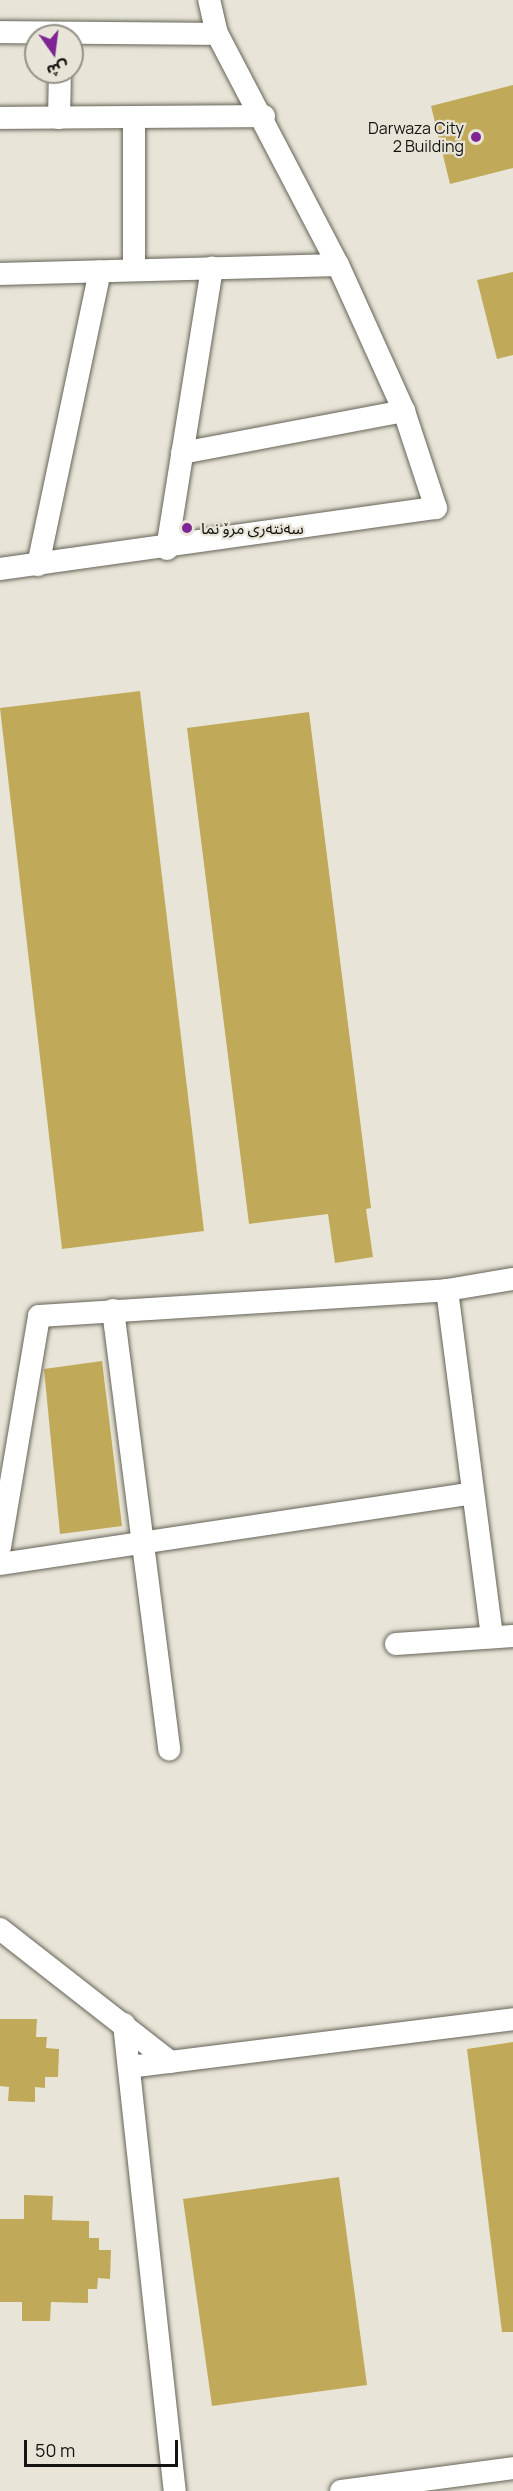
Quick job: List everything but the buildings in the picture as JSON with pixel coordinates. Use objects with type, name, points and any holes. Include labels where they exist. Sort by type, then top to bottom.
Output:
[{"type":"street","points":[[0,569],[167,549],[436,508],[404,411],[339,265],[264,116],[217,34],[209,0]]},
{"type":"street","points":[[0,32],[24,33]]},
{"type":"street","points":[[84,34],[217,34]]},
{"type":"street","points":[[59,118],[60,84]]},
{"type":"street","points":[[0,118],[264,116]]},
{"type":"street","points":[[134,117],[134,270]]},
{"type":"street","points":[[0,274],[339,265]]},
{"type":"street","points":[[167,549],[212,268]]},
{"type":"street","points":[[38,565],[100,271]]},
{"type":"street","points":[[182,453],[404,411]]},
{"type":"street","points":[[0,1547],[39,1316],[447,1290],[513,1279]]},
{"type":"street","points":[[396,1644],[503,1636],[474,1493],[447,1290]]},
{"type":"street","points":[[113,1310],[170,1749]]},
{"type":"street","points":[[0,1564],[142,1539],[474,1493]]},
{"type":"street","points":[[0,1929],[170,2062]]},
{"type":"street","points":[[129,2067],[513,2019]]},
{"type":"street","points":[[124,2024],[175,2491]]},
{"type":"street","points":[[341,2491],[513,2468]]},
{"type":"place","name":"Darwaza City 2 Building","points":[[476,137]]},
{"type":"place","name":"سەنتەرى مرۆ نما","points":[[187,528]]}]
